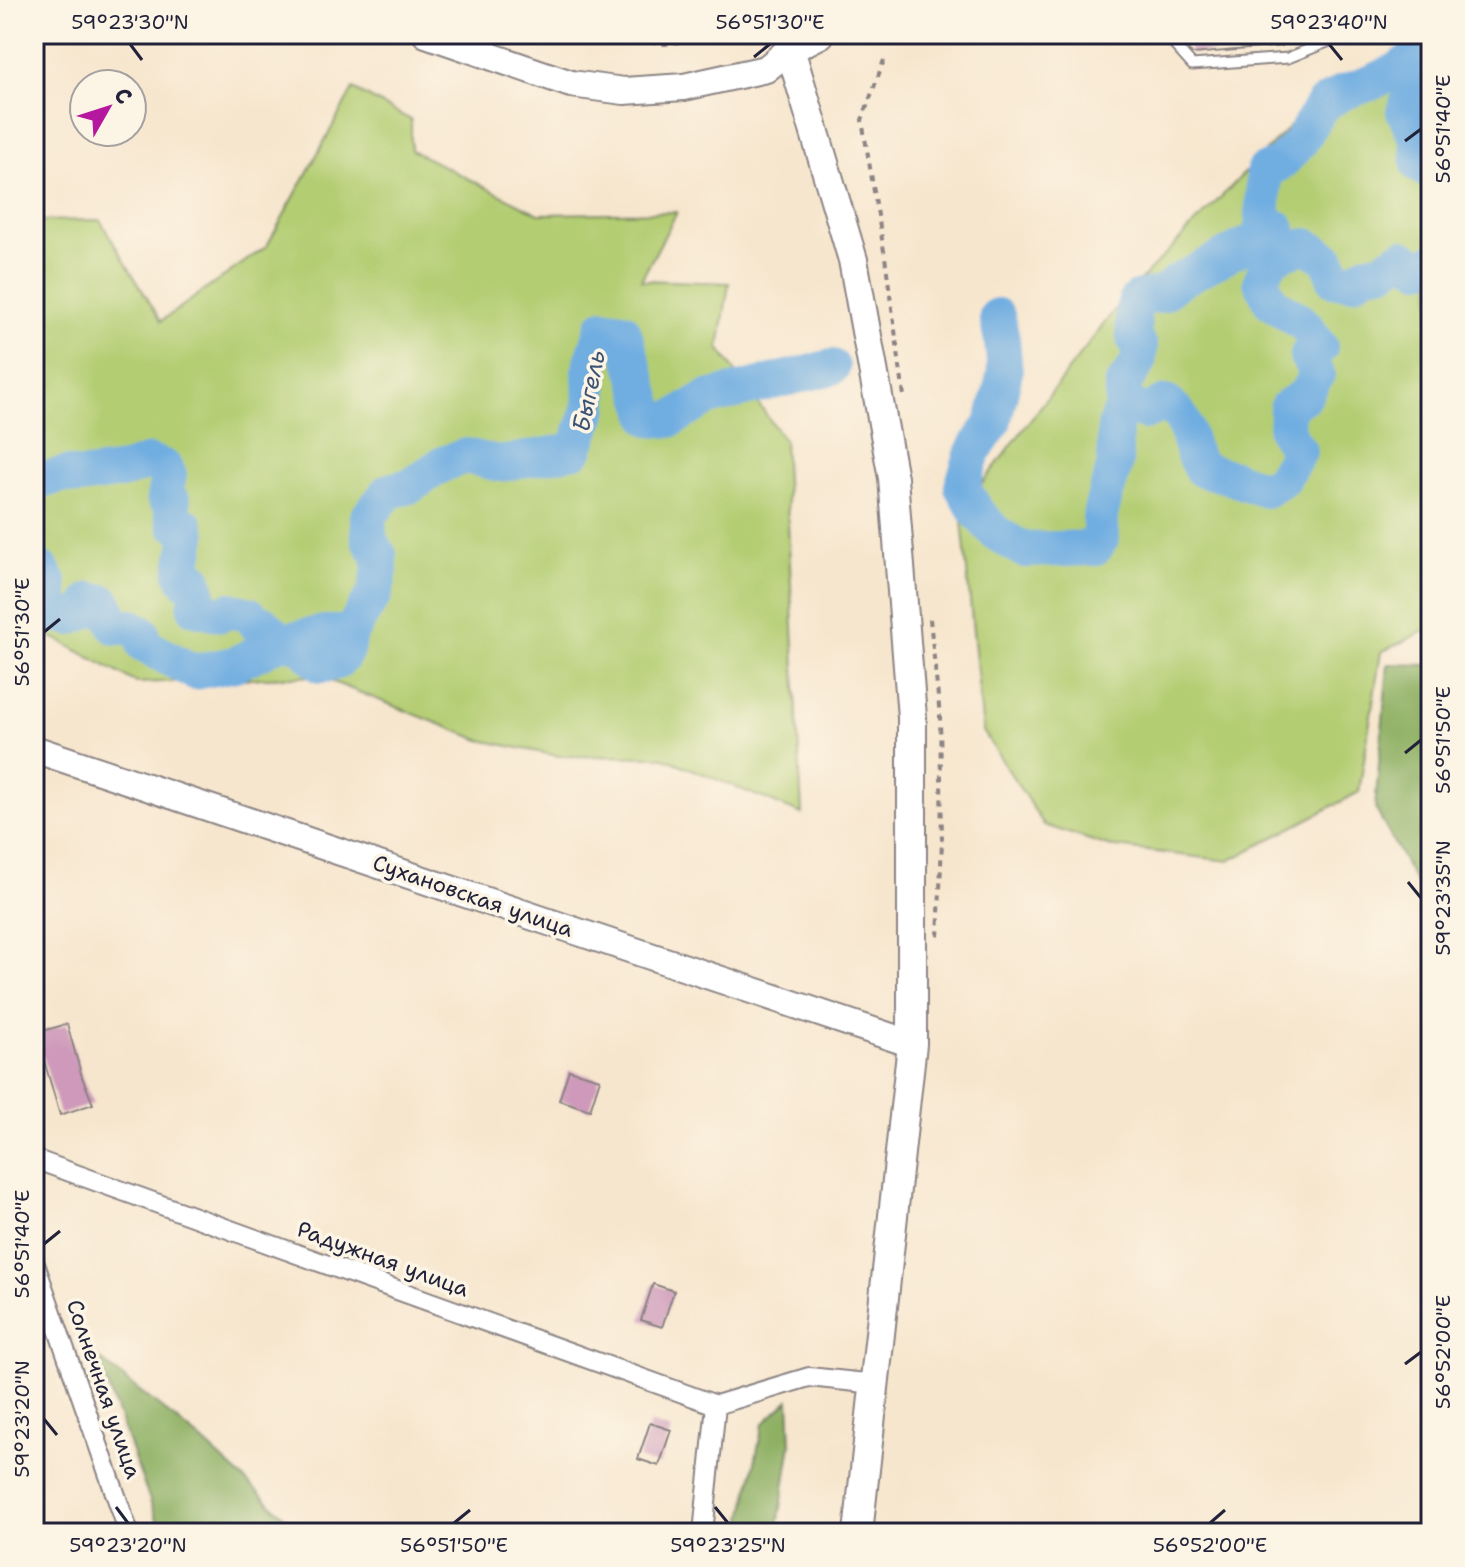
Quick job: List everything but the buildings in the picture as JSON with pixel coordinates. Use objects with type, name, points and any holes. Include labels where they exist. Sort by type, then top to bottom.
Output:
[{"type":"main road","points":[[820,34],[788,42],[853,260],[893,478],[912,717],[912,1044],[858,1533]]},
{"type":"street","points":[[426,34],[491,45],[571,84],[624,91],[684,87],[766,69],[788,42]]},
{"type":"street","name":"Сухановская улица","points":[[34,749],[912,1044]]},
{"type":"street","name":"Радужная улица","points":[[34,1159],[716,1405]]},
{"type":"street","name":"Солнечная улица","points":[[34,1261],[129,1533]]},
{"type":"street","points":[[703,1533],[716,1405],[809,1377],[875,1384]]},
{"type":"lane","points":[[1172,34],[1176,47],[1192,65],[1288,58],[1347,34]]},
{"type":"path","points":[[579,34],[665,44],[718,37],[717,34]]},
{"type":"path","points":[[862,120],[884,60]]},
{"type":"green space","points":[[1431,45],[1431,628],[1381,652],[1359,792],[1229,861],[1108,846],[1044,825],[983,731],[961,511],[1126,295],[1320,95]]},
{"type":"green space","points":[[353,89],[411,120],[411,150],[539,214],[677,212],[641,280],[729,283],[719,348],[784,440],[802,814],[662,757],[558,756],[480,740],[318,676],[137,683],[34,627],[34,221],[100,220],[161,321],[267,246]]},
{"type":"green space","points":[[1388,664],[1431,665],[1431,911],[1375,808]]},
{"type":"green space","points":[[97,1357],[200,1439],[292,1523],[298,1533],[162,1533]]},
{"type":"green space","points":[[789,1400],[791,1444],[777,1533],[740,1533],[763,1424]]},
{"type":"waterway","name":"Быгель","points":[[1262,237],[1264,171],[1281,163],[1301,141],[1322,105],[1342,93],[1396,71],[1413,59],[1421,67],[1425,79]]},
{"type":"waterway","name":"Быгель","points":[[1431,78],[1416,87],[1404,112],[1418,140],[1419,165],[1431,173]]},
{"type":"waterway","name":"Быгель","points":[[1123,412],[1122,386],[1138,363],[1140,347],[1134,338],[1133,311],[1137,299],[1162,294],[1177,282],[1278,228],[1275,229]]},
{"type":"waterway","name":"Быгель","points":[[997,316],[1005,372],[993,423],[973,452],[962,487],[977,512],[996,533],[1024,550],[1095,548],[1102,537],[1100,518],[1115,462],[1116,422],[1122,413],[1135,407],[1144,412],[1166,403],[1173,408],[1184,424],[1201,469],[1266,490],[1283,478],[1299,451],[1286,432],[1287,407],[1305,395],[1317,374],[1307,356],[1320,347],[1304,324],[1271,302],[1261,281],[1273,260],[1283,253],[1307,246],[1328,259],[1335,280],[1352,281],[1367,272],[1382,270],[1402,257],[1421,267],[1431,262]]},
{"type":"waterway","name":"Быгель","points":[[34,567],[41,569],[49,582],[53,613],[70,618],[84,612],[91,600],[104,602],[116,627],[132,627],[142,632],[144,645],[194,672],[235,664],[282,641],[325,633],[350,633],[375,593],[380,570],[379,555],[369,539],[368,517],[389,491],[410,486],[443,464],[466,456],[500,464],[575,450],[591,407],[590,369],[603,327],[623,330],[650,418],[670,420],[708,398],[832,367]]},
{"type":"waterway","name":"Быгель","points":[[34,483],[65,474],[80,477],[123,471],[149,462],[164,467],[169,475],[164,497],[173,502],[175,524],[186,526],[189,536],[182,575],[186,581],[195,580],[198,592],[195,608],[222,614],[230,610],[250,615],[256,624],[264,624],[282,641],[300,644],[321,665],[335,662],[343,656],[350,633]]}]
